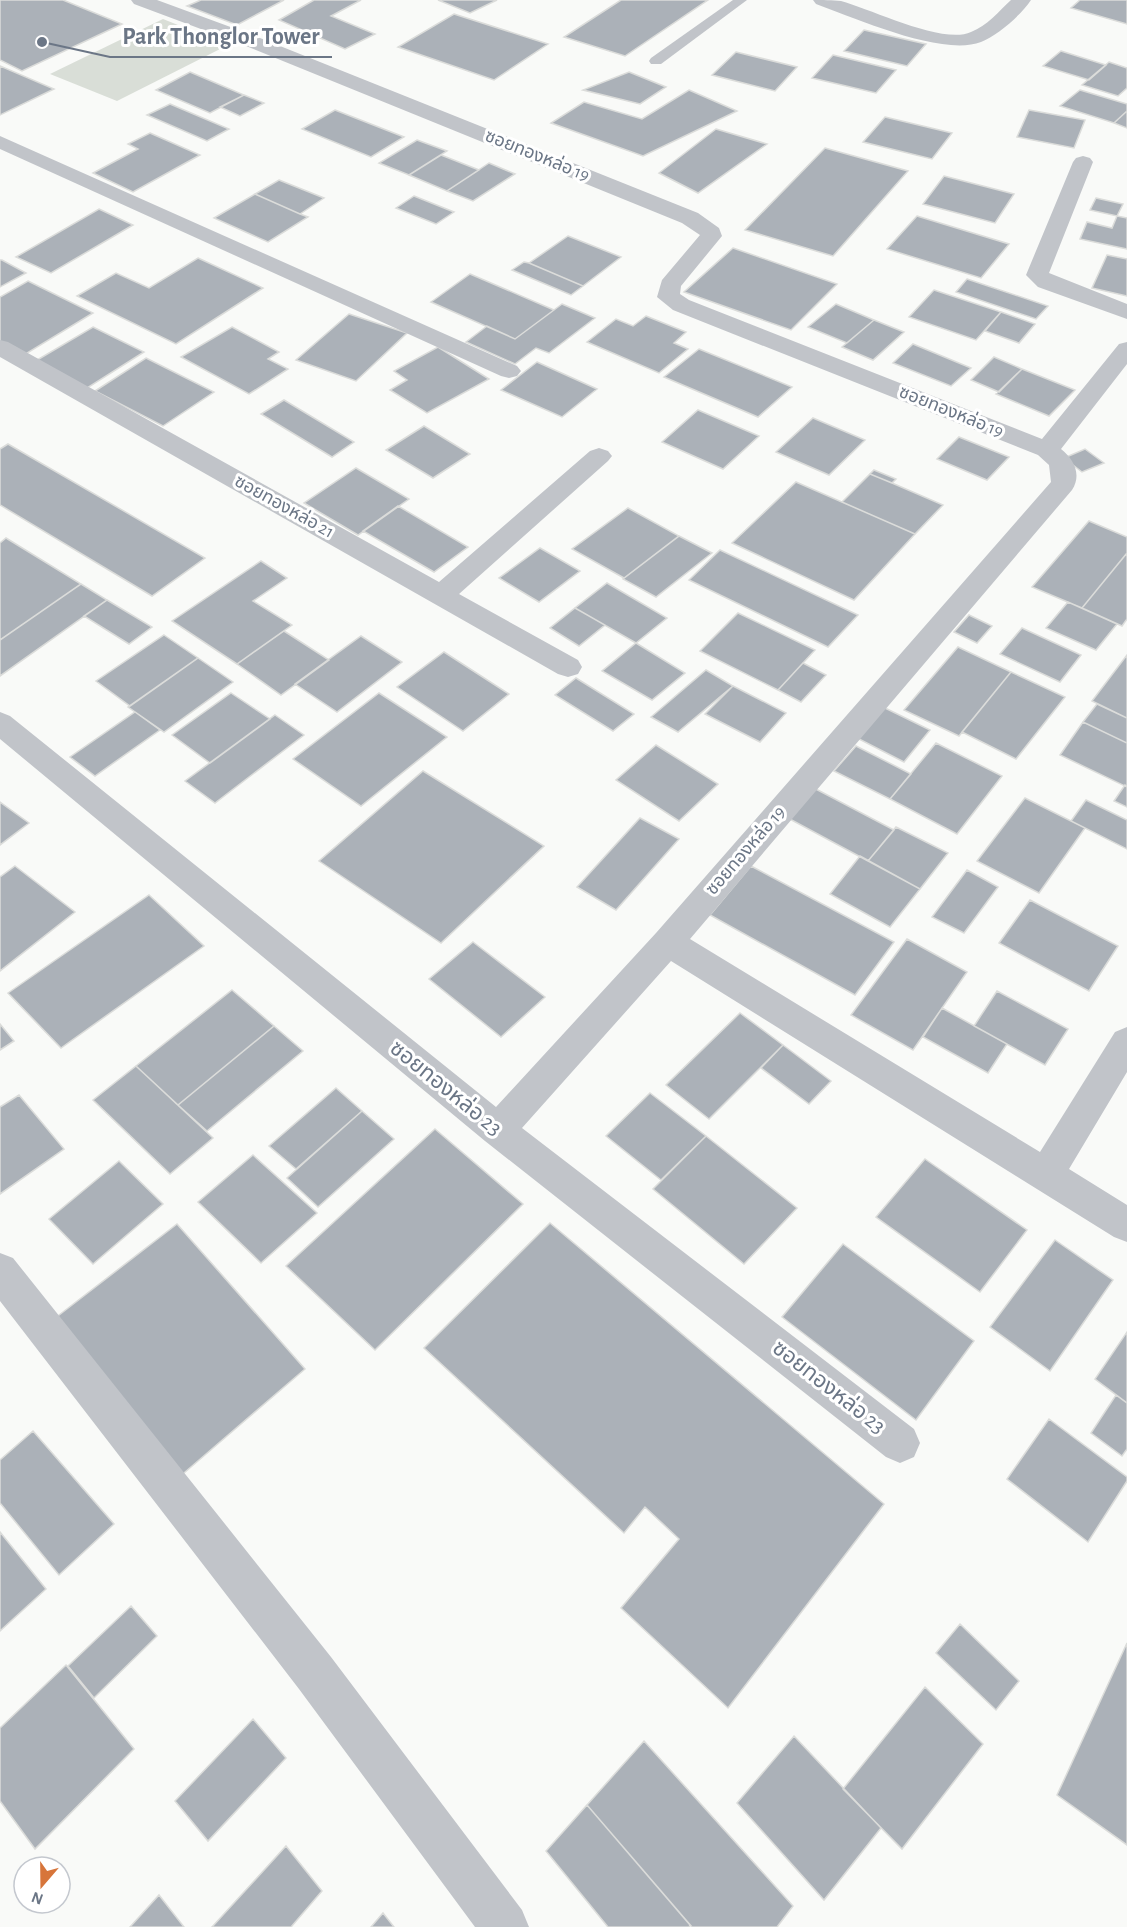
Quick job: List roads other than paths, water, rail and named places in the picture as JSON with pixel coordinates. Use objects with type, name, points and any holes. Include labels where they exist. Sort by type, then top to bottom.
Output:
[{"type":"street","name":"ซอยทองหล่อ 19","points":[[140,0],[248,40],[690,218],[707,228],[711,236],[670,285],[668,297],[681,305],[1047,450],[1064,466],[1063,484],[668,942],[498,1130]]},
{"type":"street","points":[[822,0],[927,36],[959,40],[977,37],[1022,0]]},
{"type":"street","points":[[0,142],[18,158],[509,371]]},
{"type":"street","points":[[1083,162],[1038,274],[1046,282],[1127,312]]},
{"type":"street","name":"ซอยทองหล่อ 21","points":[[0,348],[568,667]]},
{"type":"street","points":[[1047,450],[1127,349]]},
{"type":"street","points":[[441,595],[599,456]]},
{"type":"street","name":"ซอยทองหล่อ 23","points":[[0,723],[498,1130],[900,1443]]},
{"type":"street","points":[[668,942],[1127,1225]]},
{"type":"street","points":[[1046,1174],[1127,1042]]},
{"type":"street","points":[[0,1271],[315,1673],[505,1927]]},
{"type":"lane","points":[[656,61],[741,0]]},
{"type":"place","name":"Park Thonglor Tower","points":[[42,42]]}]
